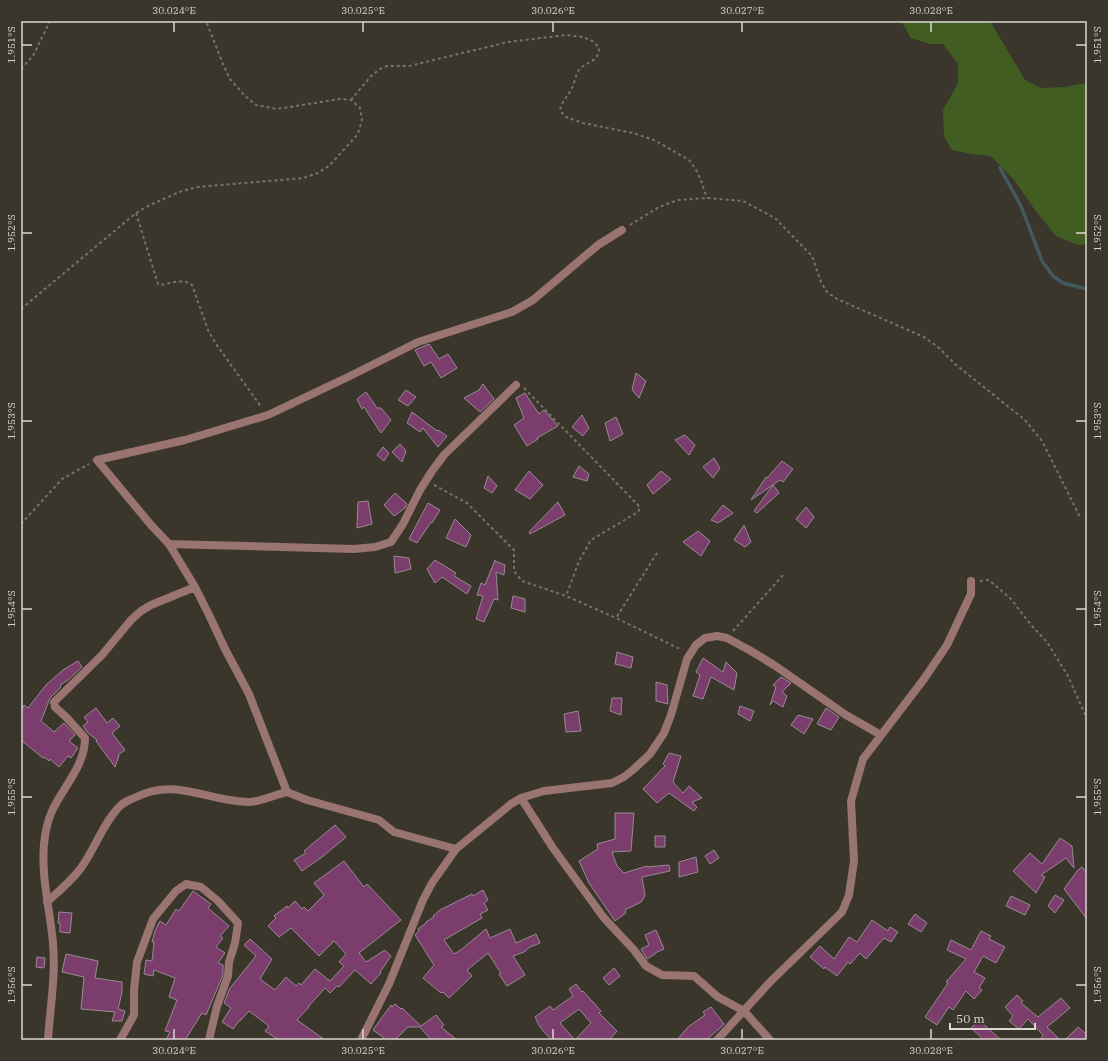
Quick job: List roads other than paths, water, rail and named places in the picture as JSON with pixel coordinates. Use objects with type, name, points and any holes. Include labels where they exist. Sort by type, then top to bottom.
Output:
[{"type":"street","points":[[288,792],[249,694],[195,587],[169,544],[151,525],[97,460],[185,440],[268,415],[418,342],[512,312],[532,300],[598,245],[622,230]]},
{"type":"street","points":[[169,544],[354,549],[375,547],[391,542],[403,524],[426,480],[444,455],[516,385]]},
{"type":"street","points":[[717,1040],[770,982],[842,912],[848,895],[854,860],[851,802],[863,759],[924,679],[947,645],[971,594],[971,581]]},
{"type":"street","points":[[48,1040],[53,976],[53,944],[44,880],[44,843],[52,812],[83,758],[85,745],[85,738],[66,716],[55,707],[54,702],[102,655],[131,620],[141,611],[151,605],[195,587]]},
{"type":"street","points":[[361,1040],[389,984],[423,900],[432,883],[456,849],[511,804],[521,798],[544,791],[612,783],[624,777],[634,769],[650,754],[664,733],[671,715],[687,659],[696,645],[705,638],[717,636],[726,638],[774,665],[846,715],[881,735]]},
{"type":"street","points":[[47,902],[69,882],[83,865],[121,805],[139,795],[157,789],[182,789],[219,798],[250,802],[288,792],[307,800],[379,820],[394,832],[456,849]]},
{"type":"street","points":[[521,798],[553,848],[604,918],[634,950],[646,966],[662,975],[694,976],[718,997],[744,1011],[770,1040]]},
{"type":"street","points":[[120,1040],[134,1015],[134,990],[137,962],[153,919],[176,891],[186,884],[201,887],[218,901],[238,923],[235,943],[229,962],[228,976],[217,1006],[208,1040]]},
{"type":"waterway","points":[[1000,168],[1021,206],[1042,261],[1053,276],[1063,283],[1087,289]]}]
